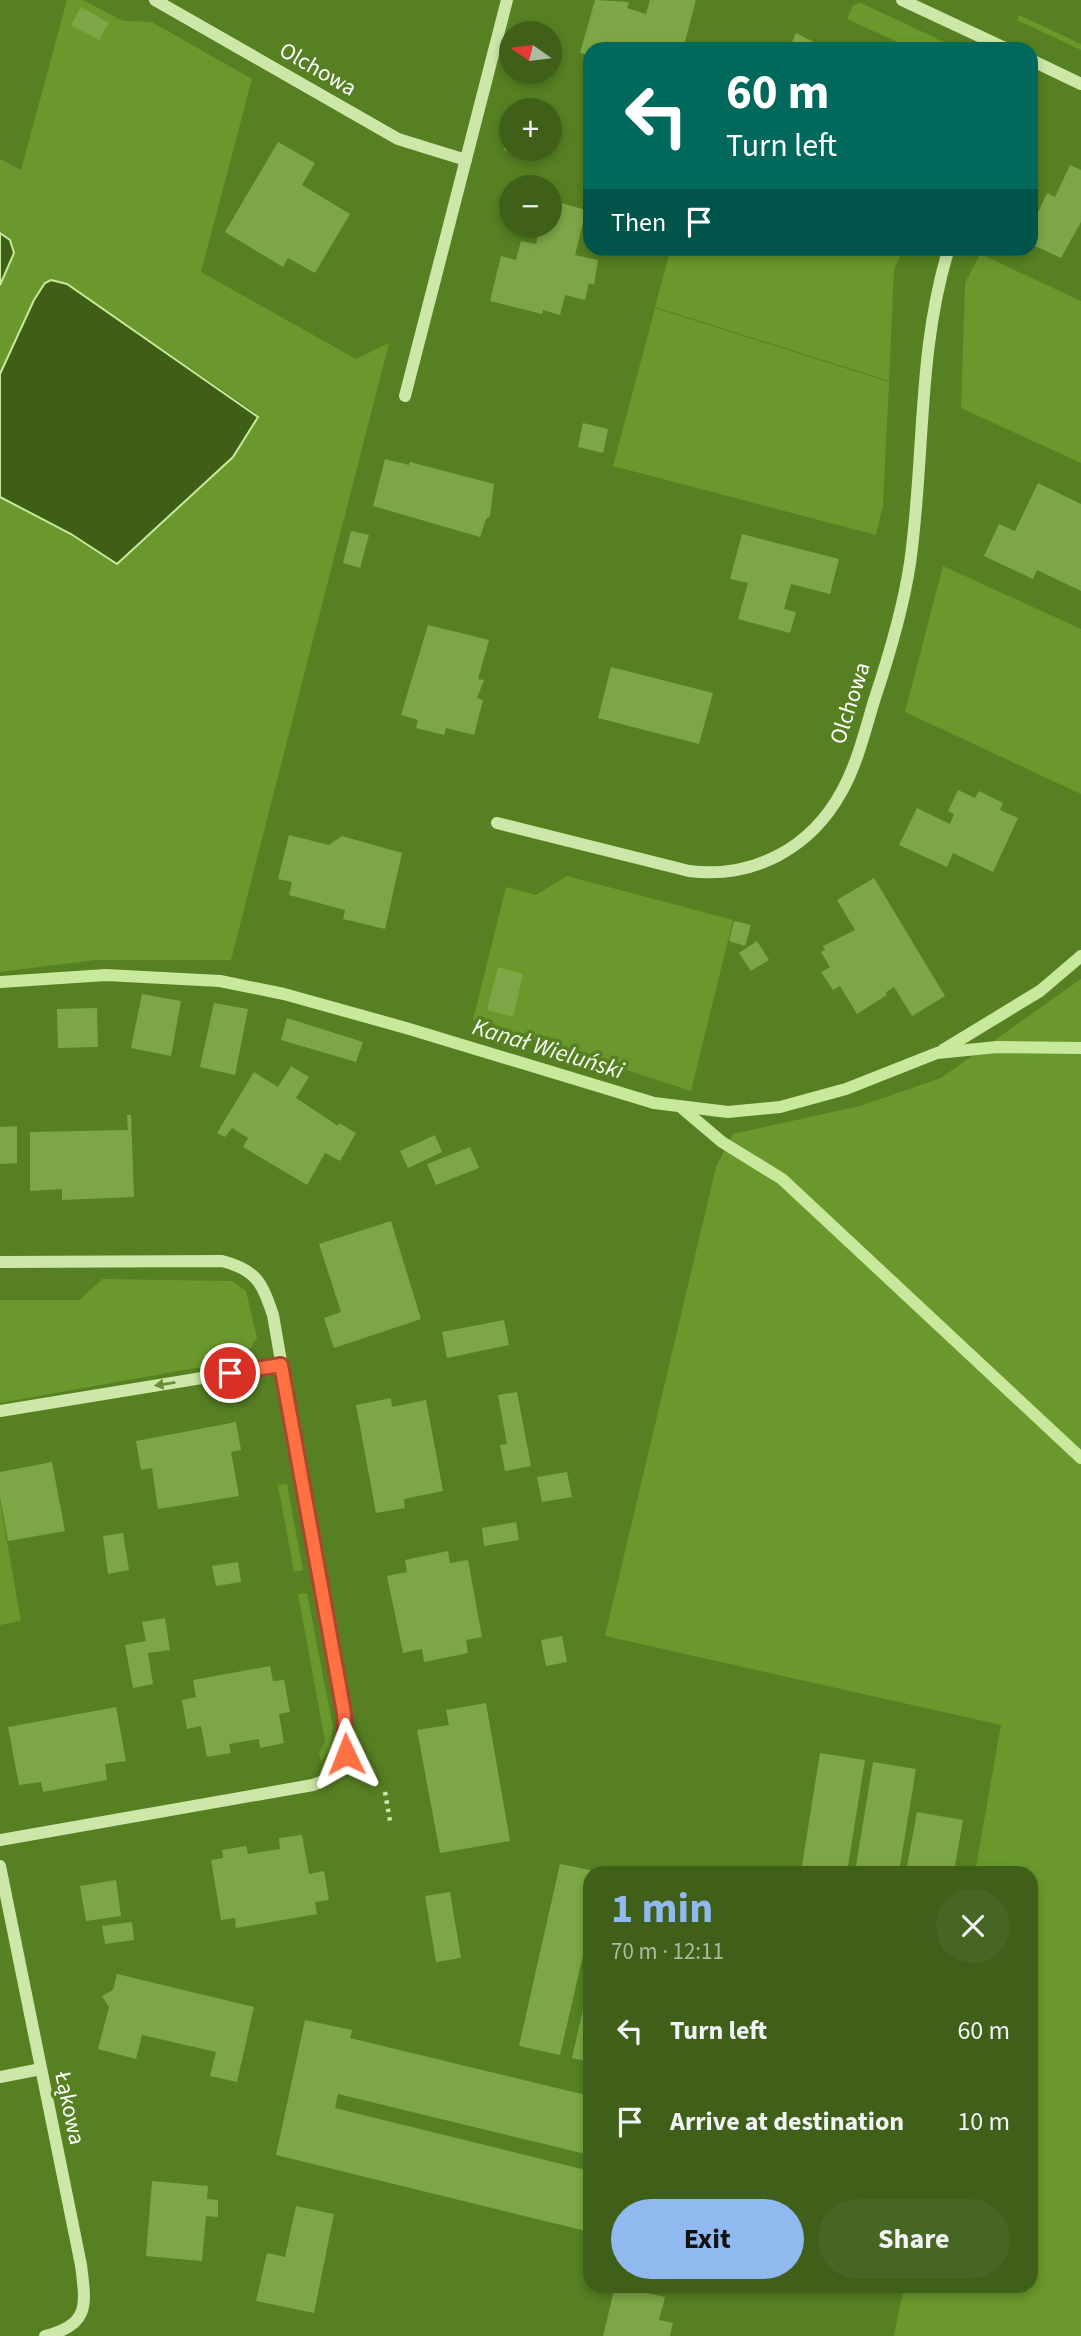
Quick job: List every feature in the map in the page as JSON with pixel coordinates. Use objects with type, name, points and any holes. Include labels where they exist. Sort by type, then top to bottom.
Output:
[{"type":"street","name":"Olchowa","points":[[155,0],[398,139],[466,160]]},
{"type":"street","points":[[405,396],[507,0]]},
{"type":"street","points":[[902,0],[992,42]]},
{"type":"street","points":[[1038,67],[1081,84]]},
{"type":"street","name":"Olchowa","points":[[497,823],[690,871],[715,874],[741,872],[772,860],[798,844],[821,824],[843,790],[860,747],[899,614],[914,523],[931,322],[947,256]]},
{"type":"street","points":[[0,1262],[206,1260],[240,1265],[253,1273],[264,1290],[273,1315],[344,1713],[346,1754],[341,1766],[325,1781],[298,1788],[0,1840]]},
{"type":"street","points":[[0,1411],[281,1365]]},
{"type":"street","name":"Łąkowa","points":[[0,1866],[81,2265],[85,2300],[81,2318],[65,2331],[45,2336]]},
{"type":"street","points":[[0,2077],[41,2069]]},
{"type":"path","points":[[385,1792],[390,1821]]},
{"type":"shaded area","points":[[67,0],[83,0],[123,21],[152,22],[252,79],[201,272],[356,359],[389,343],[231,960],[96,960],[0,972],[0,497],[71,534],[117,564],[257,414],[67,284],[51,280],[45,283],[0,374],[0,285],[14,253],[10,240],[0,233],[0,159],[21,170]]},
{"type":"shaded area","points":[[861,3],[944,42],[898,42],[847,19],[853,5]]},
{"type":"shaded area","points":[[1019,15],[1081,44],[1081,50],[1017,20]]},
{"type":"shaded area","points":[[0,233],[10,240],[14,253],[0,285]]},
{"type":"shaded area","points":[[669,256],[900,256],[894,269],[889,381],[655,307]]},
{"type":"shaded area","points":[[979,256],[984,256],[1081,301],[1081,463],[961,408],[965,283]]},
{"type":"shaded area","points":[[51,280],[67,284],[258,417],[233,457],[117,564],[71,534],[0,497],[0,374],[34,300],[45,283]]},
{"type":"shaded area","points":[[655,308],[889,382],[883,506],[876,535],[613,466]]},
{"type":"shaded area","points":[[943,566],[1081,629],[1081,794],[905,712]]},
{"type":"shaded area","points":[[567,876],[733,920],[691,1091],[473,1020],[506,887],[536,895]]},
{"type":"shaded area","points":[[1081,979],[1081,2336],[894,2336],[903,2293],[1038,2293],[1038,1866],[976,1866],[1001,1725],[605,1636],[716,1167],[733,1134],[860,1106],[941,1078]]},
{"type":"shaded area","points":[[102,1279],[232,1281],[246,1291],[257,1338],[248,1352],[229,1362],[0,1403],[0,1300],[80,1300]]},
{"type":"shaded area","points":[[287,1484],[303,1570],[294,1572],[278,1485]]},
{"type":"shaded area","points":[[0,1502],[21,1621],[0,1625]]},
{"type":"shaded area","points":[[307,1593],[333,1727],[330,1748],[321,1762],[319,1753],[325,1741],[298,1594]]},
{"type":"building","points":[[595,0],[629,2],[627,8],[646,14],[650,0],[696,0],[685,42],[583,42]]},
{"type":"building","points":[[81,7],[109,23],[99,40],[71,25]]},
{"type":"building","points":[[796,33],[814,42],[792,42]]},
{"type":"building","points":[[278,142],[315,163],[302,185],[350,214],[315,273],[288,258],[283,267],[225,232]]},
{"type":"building","points":[[1070,165],[1081,170],[1081,222],[1061,258],[1038,247],[1038,213],[1047,193],[1055,197]]},
{"type":"building","points":[[562,203],[583,209],[583,222],[575,255],[598,260],[594,285],[589,283],[585,300],[565,295],[560,315],[543,310],[542,314],[490,301],[501,256],[516,260],[521,241],[536,244],[537,238],[562,238]]},
{"type":"building","points":[[583,423],[608,429],[603,453],[578,447]]},
{"type":"building","points":[[385,459],[409,465],[410,462],[494,484],[490,516],[486,519],[480,537],[373,506]]},
{"type":"building","points":[[1038,483],[1081,504],[1081,591],[1037,570],[1033,579],[984,556],[999,524],[1015,531]]},
{"type":"building","points":[[351,531],[369,535],[360,568],[343,563]]},
{"type":"building","points":[[742,534],[839,559],[830,594],[791,584],[784,609],[796,612],[790,633],[738,619],[748,583],[730,579]]},
{"type":"building","points":[[428,625],[489,640],[478,679],[484,680],[477,698],[483,700],[474,735],[446,728],[444,735],[416,728],[418,720],[401,715]]},
{"type":"building","points":[[611,667],[713,693],[699,744],[598,718]]},
{"type":"building","points":[[958,790],[975,798],[979,791],[1003,803],[1000,810],[1018,818],[993,872],[953,853],[947,867],[899,845],[917,808],[950,824],[954,814],[948,811]]},
{"type":"building","points":[[289,835],[329,845],[342,836],[402,853],[385,929],[343,919],[345,910],[289,895],[292,882],[278,879]]},
{"type":"building","points":[[874,878],[945,996],[912,1016],[894,987],[885,993],[887,995],[857,1014],[840,986],[833,990],[821,972],[830,967],[821,952],[825,950],[823,946],[855,930],[837,900]]},
{"type":"building","points":[[734,921],[751,925],[745,946],[729,941]]},
{"type":"building","points":[[757,941],[769,960],[751,971],[739,953]]},
{"type":"building","points":[[498,967],[523,974],[513,1017],[487,1010]]},
{"type":"building","points":[[142,994],[181,1001],[171,1056],[131,1048]]},
{"type":"building","points":[[214,1003],[248,1009],[235,1075],[200,1067]]},
{"type":"building","points":[[97,1008],[98,1047],[58,1048],[57,1009]]},
{"type":"building","points":[[287,1018],[363,1042],[356,1062],[281,1040]]},
{"type":"building","points":[[291,1066],[309,1077],[296,1098],[338,1126],[339,1123],[356,1133],[340,1161],[325,1153],[307,1185],[243,1147],[248,1138],[232,1128],[225,1137],[217,1133],[254,1072],[278,1087]]},
{"type":"building","points":[[127,1115],[131,1115],[134,1197],[62,1200],[62,1189],[30,1191],[30,1132],[128,1130]]},
{"type":"building","points":[[17,1126],[17,1163],[0,1164],[0,1127]]},
{"type":"building","points":[[435,1135],[442,1152],[408,1168],[400,1151]]},
{"type":"building","points":[[470,1147],[479,1168],[436,1185],[427,1164]]},
{"type":"building","points":[[391,1221],[421,1319],[334,1348],[324,1318],[341,1312],[319,1244]]},
{"type":"building","points":[[504,1320],[509,1345],[447,1358],[442,1332]]},
{"type":"building","points":[[517,1392],[531,1466],[505,1471],[500,1445],[507,1444],[498,1395]]},
{"type":"building","points":[[391,1398],[392,1407],[426,1400],[443,1491],[404,1499],[405,1508],[376,1513],[356,1405]]},
{"type":"building","points":[[236,1422],[241,1450],[231,1452],[239,1496],[158,1509],[152,1468],[141,1470],[136,1441]]},
{"type":"building","points":[[52,1462],[65,1531],[8,1541],[0,1497],[0,1472]]},
{"type":"building","points":[[567,1472],[572,1497],[542,1502],[537,1477]]},
{"type":"building","points":[[516,1522],[519,1540],[484,1546],[482,1528]]},
{"type":"building","points":[[123,1533],[129,1570],[108,1574],[103,1536]]},
{"type":"building","points":[[448,1551],[450,1563],[468,1560],[482,1637],[466,1640],[468,1653],[424,1662],[422,1649],[403,1653],[387,1576],[407,1572],[405,1560]]},
{"type":"building","points":[[238,1562],[241,1582],[216,1586],[212,1566]]},
{"type":"building","points":[[165,1618],[170,1650],[148,1653],[153,1684],[133,1688],[125,1645],[146,1641],[142,1622]]},
{"type":"building","points":[[562,1636],[567,1662],[546,1666],[541,1640]]},
{"type":"building","points":[[270,1666],[273,1681],[284,1680],[290,1712],[279,1714],[284,1743],[260,1748],[259,1739],[229,1744],[231,1753],[207,1757],[201,1726],[187,1729],[182,1700],[196,1697],[193,1680]]},
{"type":"building","points":[[486,1703],[510,1841],[440,1853],[417,1730],[449,1725],[446,1710]]},
{"type":"building","points":[[116,1707],[126,1761],[105,1764],[107,1780],[43,1792],[41,1782],[19,1785],[8,1727]]},
{"type":"building","points":[[820,1753],[865,1760],[848,1866],[802,1866]]},
{"type":"building","points":[[873,1762],[916,1769],[900,1866],[856,1866]]},
{"type":"building","points":[[917,1812],[963,1820],[955,1866],[907,1866]]},
{"type":"building","points":[[302,1835],[309,1874],[324,1871],[329,1900],[315,1902],[317,1914],[236,1928],[235,1918],[221,1920],[211,1860],[223,1858],[222,1850],[246,1846],[248,1854],[280,1849],[279,1838]]},
{"type":"building","points":[[560,1864],[583,1869],[583,1955],[560,2055],[519,2046]]},
{"type":"building","points":[[116,1880],[121,1916],[86,1921],[80,1886]]},
{"type":"building","points":[[450,1892],[461,1958],[436,1962],[425,1896]]},
{"type":"building","points":[[132,1922],[134,1940],[105,1944],[102,1926]]},
{"type":"building","points":[[117,1974],[254,2007],[237,2082],[210,2076],[216,2052],[142,2035],[136,2059],[98,2049],[109,2007],[102,1996],[113,1990]]},
{"type":"building","points":[[583,2009],[583,2060],[572,2058]]},
{"type":"building","points":[[305,2020],[352,2030],[350,2038],[583,2094],[583,2153],[338,2094],[335,2108],[583,2169],[583,2230],[276,2155]]},
{"type":"building","points":[[152,2181],[208,2186],[207,2199],[218,2200],[218,2217],[206,2216],[202,2261],[146,2256]]},
{"type":"building","points":[[296,2206],[334,2214],[314,2313],[256,2301],[267,2253],[285,2257]]},
{"type":"building","points":[[613,2293],[647,2293],[665,2297],[659,2320],[673,2323],[670,2336],[603,2336]]},
{"type":"waterway","points":[[943,1050],[1040,991],[1081,956]]},
{"type":"waterway","name":"Kanał Wieluński","points":[[0,982],[106,975],[220,981],[284,994],[406,1028],[654,1103],[728,1112],[780,1107],[846,1089],[937,1053],[997,1047],[1081,1048]]},
{"type":"waterway","points":[[683,1109],[722,1142],[782,1179],[1081,1458]]},
{"type":"route","points":[[230,1373],[281,1365],[344,1713],[346,1754]]}]
